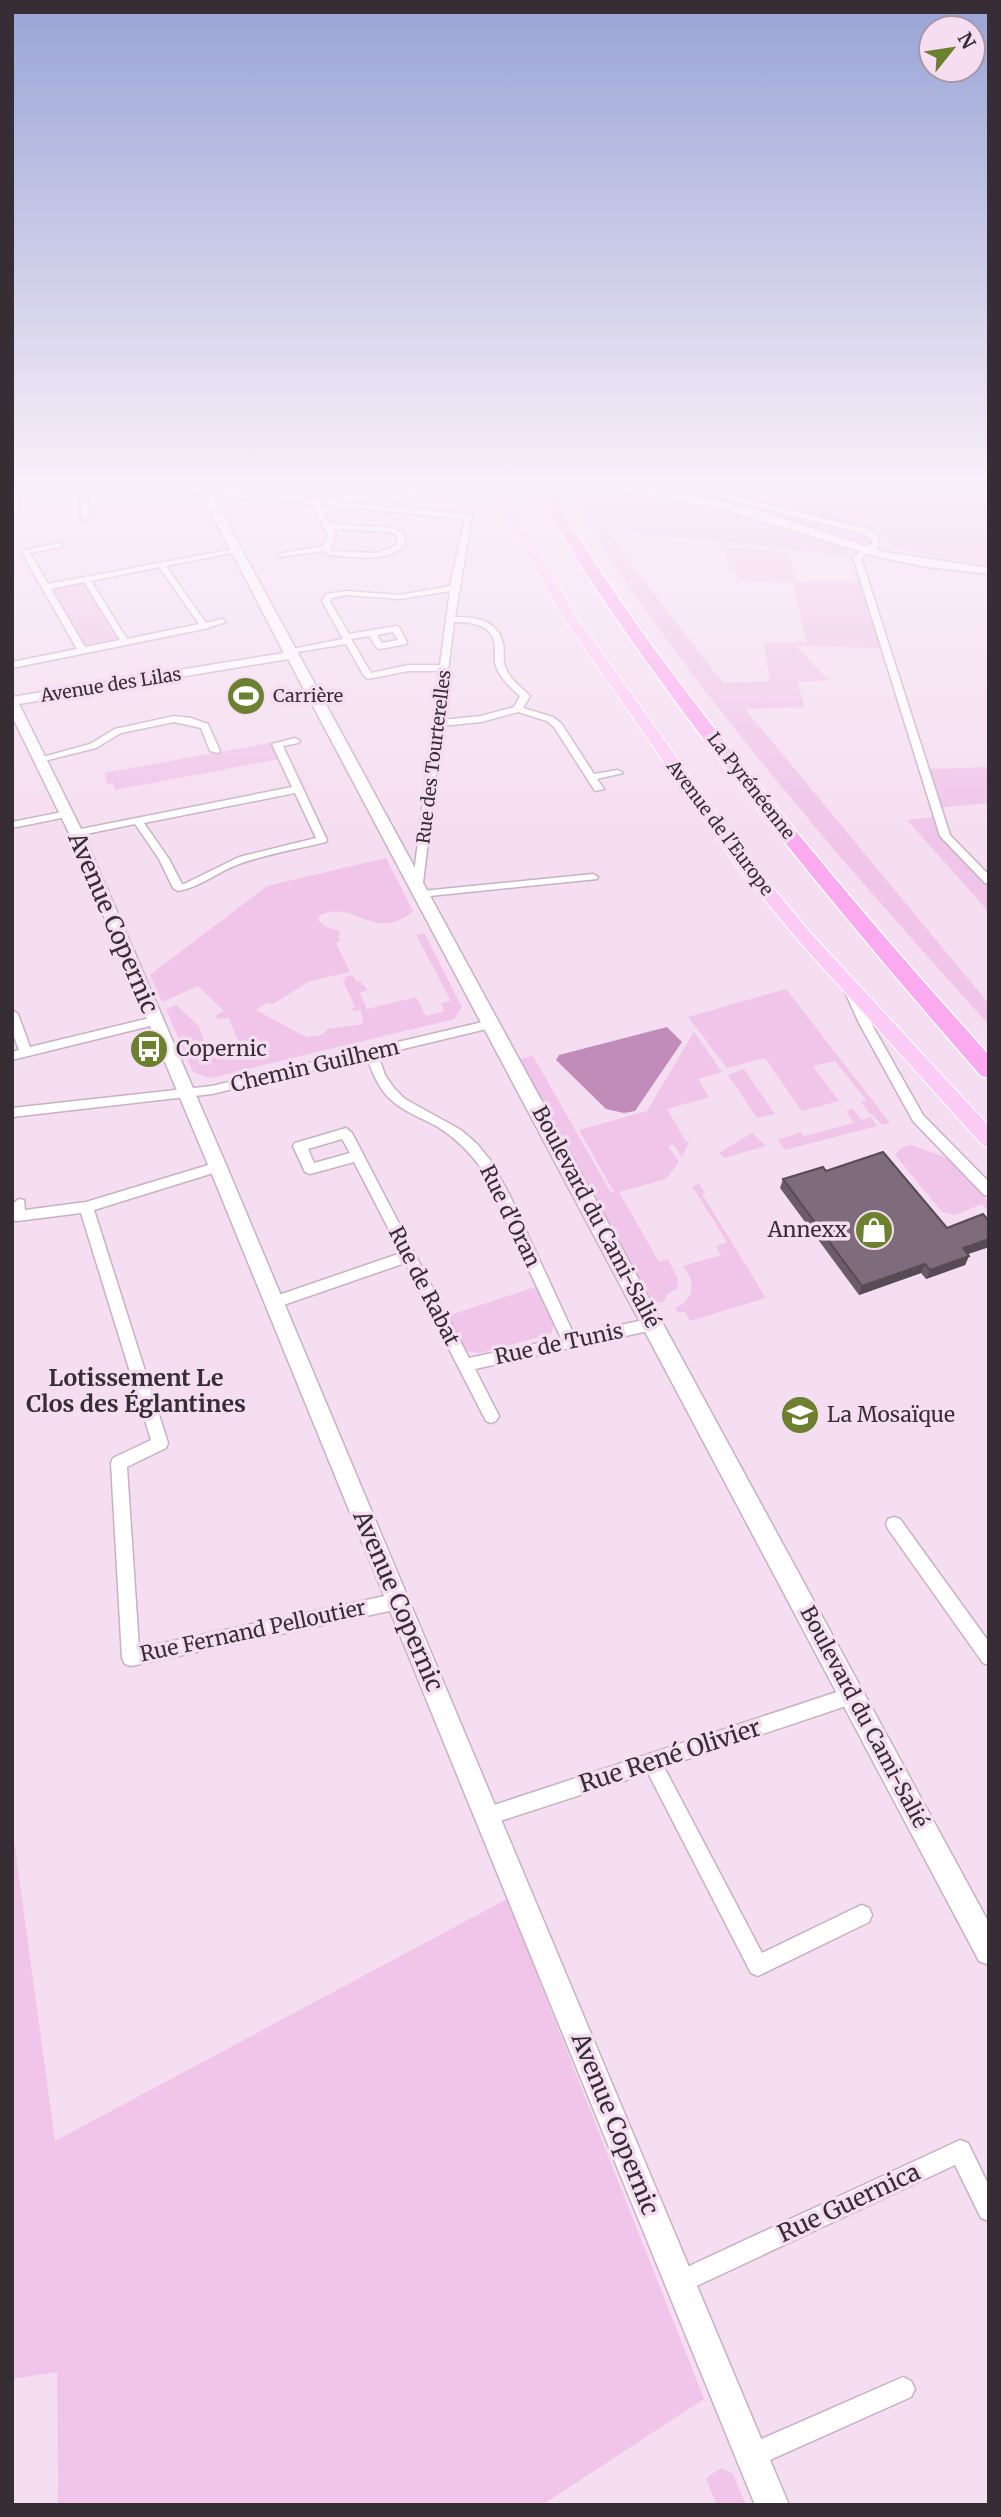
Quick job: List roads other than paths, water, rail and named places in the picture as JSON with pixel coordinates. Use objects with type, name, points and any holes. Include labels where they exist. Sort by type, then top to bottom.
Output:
[{"type":"highway","name":"La Pyrénéenne","points":[[613,600],[655,663],[758,799],[989,1070]]},
{"type":"highway","name":"La Pyrénéenne","points":[[629,600],[671,660],[774,794],[989,1043]]},
{"type":"main road","name":"Avenue de l'Europe","points":[[560,600],[705,811],[762,887],[989,1140]]},
{"type":"street","points":[[54,600],[83,651]]},
{"type":"street","points":[[99,600],[125,642]]},
{"type":"street","points":[[186,600],[204,626]]},
{"type":"street","name":"Boulevard du Cami-Salié","points":[[263,600],[989,1951]]},
{"type":"street","points":[[326,600],[369,676],[408,668],[445,668]]},
{"type":"street","name":"Rue des Tourterelles","points":[[419,892],[453,600]]},
{"type":"street","points":[[871,600],[945,836],[989,881]]},
{"type":"street","points":[[451,619],[477,620],[488,624],[499,642],[500,667],[511,683],[525,696],[518,709]]},
{"type":"street","points":[[12,665],[222,622]]},
{"type":"street","points":[[292,653],[372,633]]},
{"type":"street","name":"Avenue des Lilas","points":[[12,701],[292,653]]},
{"type":"street","name":"Avenue Copernic","points":[[12,701],[76,833],[218,1167],[272,1303],[399,1601],[772,2505]]},
{"type":"street","points":[[439,723],[481,719],[518,709],[550,719],[558,725],[599,789]]},
{"type":"street","points":[[40,759],[93,746],[118,730],[174,719],[205,726],[215,751]]},
{"type":"street","points":[[138,821],[164,859],[178,888],[194,887],[229,864],[265,852],[322,840],[277,744],[295,741]]},
{"type":"street","points":[[591,777],[618,774]]},
{"type":"street","points":[[76,833],[298,789]]},
{"type":"street","points":[[13,824],[67,814]]},
{"type":"street","points":[[419,892],[593,877]]},
{"type":"street","points":[[847,983],[865,1023],[918,1118],[989,1191]]},
{"type":"street","points":[[12,1014],[19,1055],[154,1021]]},
{"type":"street","name":"Chemin Guilhem","points":[[12,1113],[212,1090],[491,1024]]},
{"type":"street","name":"Rue d'Oran","points":[[371,1053],[380,1079],[391,1096],[408,1108],[457,1133],[489,1168],[570,1342]]},
{"type":"street","name":"Rue de Rabat","points":[[357,1156],[491,1416]]},
{"type":"street","points":[[19,1204],[17,1216],[86,1207],[218,1167]]},
{"type":"street","name":"Rue Fernand Pelloutier","points":[[86,1207],[160,1443],[119,1463],[131,1658],[399,1601]]},
{"type":"street","points":[[272,1303],[409,1256]]},
{"type":"street","name":"Rue de Tunis","points":[[465,1365],[653,1324]]},
{"type":"street","points":[[894,1524],[989,1657]]},
{"type":"street","name":"Rue René Olivier","points":[[488,1816],[852,1696]]},
{"type":"street","points":[[652,1762],[758,1966],[862,1915]]},
{"type":"street","name":"Rue Guernica","points":[[680,2282],[960,2151],[989,2210]]},
{"type":"street","points":[[752,2456],[903,2389]]},
{"type":"place","name":"Carrière","points":[[246,696]]},
{"type":"place","name":"Copernic","points":[[149,1049]]},
{"type":"place","name":"Annexx","points":[[874,1230]]},
{"type":"place","name":"La Mosaïque","points":[[800,1415]]},
{"type":"district","name":"Lotissement Le Clos des Églantines","points":[[136,1391]]}]
